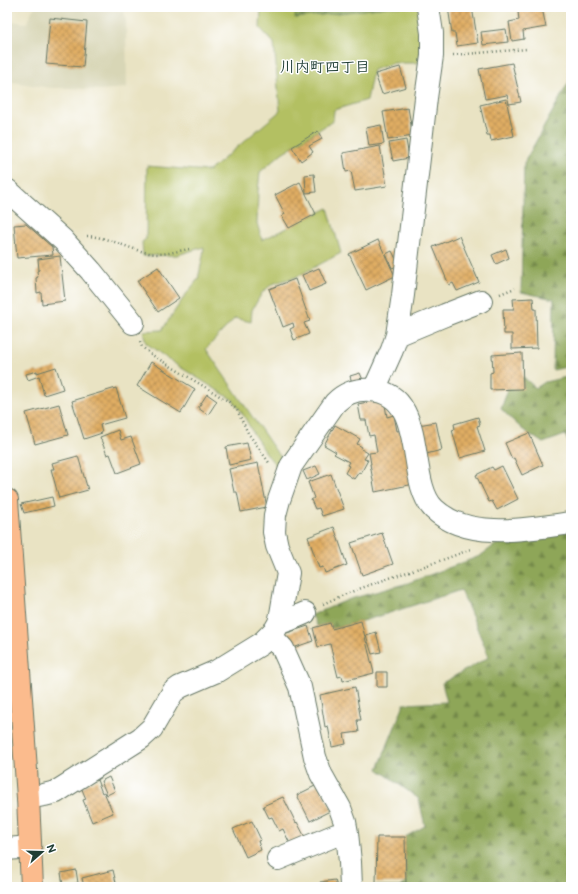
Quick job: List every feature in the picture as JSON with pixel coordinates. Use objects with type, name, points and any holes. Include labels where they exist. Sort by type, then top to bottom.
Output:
[{"type":"main road","points":[[7,500],[28,798],[32,887]]},
{"type":"street","points":[[374,390],[397,336],[403,295],[432,56],[432,33],[428,7]]},
{"type":"street","points":[[7,190],[63,240],[91,271],[133,323]]},
{"type":"street","points":[[397,336],[481,301]]},
{"type":"street","points":[[351,887],[347,833],[340,808],[321,774],[315,757],[300,687],[275,629],[287,586],[288,573],[277,546],[274,532],[275,515],[285,480],[291,466],[335,403],[341,397],[354,391],[374,390],[394,397],[405,414],[412,431],[422,488],[429,503],[434,509],[454,522],[485,530],[516,530],[571,523]]},
{"type":"street","points":[[28,798],[56,792],[141,738],[152,728],[173,692],[180,687],[217,671],[261,644],[275,629],[305,613]]},
{"type":"street","points":[[278,859],[336,835],[347,833]]},
{"type":"street","points":[[7,849],[30,847]]},
{"type":"path","points":[[432,56],[527,49]]},
{"type":"path","points":[[63,240],[88,236],[101,237],[150,254],[189,249]]},
{"type":"path","points":[[133,323],[142,347],[228,401],[237,410],[248,433],[277,474],[285,480]]},
{"type":"path","points":[[305,613],[345,594],[479,546],[487,541],[497,530]]},
{"type":"shaded area","points":[[35,7],[78,7],[124,11],[126,21],[127,88],[100,90],[51,88],[7,81],[7,21],[27,23]]},
{"type":"green space","points":[[261,7],[296,7],[296,18],[387,7],[418,7],[422,31],[420,61],[417,63],[394,63],[373,70],[367,100],[334,110],[333,121],[282,153],[260,172],[257,223],[262,240],[328,208],[341,253],[296,277],[272,284],[262,293],[252,310],[251,322],[235,318],[206,349],[275,450],[286,462],[279,469],[254,435],[244,416],[233,400],[172,362],[146,343],[143,331],[162,330],[198,279],[204,247],[177,255],[143,256],[142,242],[146,239],[147,166],[209,171],[280,111],[274,43],[260,28]]},
{"type":"green space","points":[[296,7],[387,7],[295,18]]},
{"type":"green space","points":[[571,78],[571,366],[553,370],[554,299],[521,292],[524,163]]},
{"type":"green space","points":[[571,376],[571,448],[565,435],[543,443],[522,429],[501,409],[508,389],[523,388],[523,377],[536,388],[545,382]]},
{"type":"green space","points":[[571,531],[571,887],[401,887],[406,883],[405,837],[425,826],[419,799],[378,769],[404,704],[447,702],[442,683],[489,657],[461,590],[380,616],[332,629],[330,623],[317,626],[312,615],[350,599],[408,583],[480,556],[495,545],[508,540]]},
{"type":"building","points":[[448,7],[472,7],[478,43],[457,46],[455,33],[452,33]]},
{"type":"building","points":[[542,8],[546,27],[523,31],[524,39],[512,41],[509,22],[519,20],[518,12]]},
{"type":"building","points":[[50,18],[87,22],[83,67],[46,64]]},
{"type":"building","points":[[506,29],[508,42],[483,45],[481,32]]},
{"type":"building","points":[[512,63],[521,102],[509,104],[507,95],[485,99],[479,69]]},
{"type":"building","points":[[400,67],[406,87],[382,94],[375,74]]},
{"type":"building","points":[[506,99],[514,136],[491,141],[490,135],[487,135],[480,105]]},
{"type":"building","points":[[408,108],[413,136],[388,140],[383,112]]},
{"type":"building","points":[[381,125],[384,144],[369,146],[366,128]]},
{"type":"building","points":[[318,131],[322,139],[309,146],[313,152],[301,161],[292,147]]},
{"type":"building","points":[[406,140],[409,158],[393,161],[389,143]]},
{"type":"building","points":[[380,146],[387,186],[355,191],[351,171],[346,172],[343,153]]},
{"type":"building","points":[[314,174],[316,192],[306,193],[305,175]]},
{"type":"building","points":[[300,182],[316,214],[289,228],[282,216],[285,214],[275,195]]},
{"type":"building","points":[[26,224],[52,247],[53,255],[17,258],[14,225]]},
{"type":"building","points":[[459,236],[479,282],[457,291],[453,283],[449,285],[433,247]]},
{"type":"building","points":[[378,240],[395,276],[366,290],[349,254]]},
{"type":"building","points":[[506,249],[509,258],[496,264],[492,255]]},
{"type":"building","points":[[392,251],[399,265],[392,268],[386,254]]},
{"type":"building","points":[[60,256],[65,301],[42,304],[41,292],[37,293],[36,278],[38,277],[37,271],[39,270],[38,259]]},
{"type":"building","points":[[158,267],[179,298],[158,312],[137,281]]},
{"type":"building","points":[[319,268],[326,284],[309,291],[302,275]]},
{"type":"building","points":[[295,279],[310,321],[304,323],[309,334],[294,340],[290,329],[294,327],[293,323],[283,327],[269,289]]},
{"type":"building","points":[[533,298],[534,309],[536,309],[537,348],[512,349],[512,334],[504,334],[503,309],[514,309],[513,299]]},
{"type":"building","points":[[522,353],[523,389],[490,390],[490,373],[493,372],[492,355]]},
{"type":"building","points":[[151,362],[195,389],[181,413],[137,386]]},
{"type":"building","points":[[56,367],[63,389],[44,395],[39,376],[28,380],[26,374],[37,371],[37,373]]},
{"type":"building","points":[[360,373],[363,380],[352,383],[350,376]]},
{"type":"building","points":[[116,388],[125,418],[100,425],[102,433],[84,439],[72,401]]},
{"type":"building","points":[[207,394],[217,401],[208,415],[198,408]]},
{"type":"building","points":[[384,399],[387,417],[394,415],[397,431],[404,430],[414,484],[375,492],[369,453],[377,452],[374,435],[369,436],[366,420],[361,420],[358,404]]},
{"type":"building","points":[[59,404],[68,435],[35,444],[26,413]]},
{"type":"building","points":[[478,417],[480,425],[477,426],[485,451],[460,458],[452,430],[455,429],[454,424]]},
{"type":"building","points":[[436,422],[442,450],[426,454],[418,425]]},
{"type":"building","points":[[335,425],[360,439],[357,444],[362,447],[361,449],[368,453],[364,459],[368,460],[361,473],[359,472],[354,479],[345,473],[349,466],[347,465],[349,462],[334,454],[336,452],[324,445]]},
{"type":"building","points":[[118,430],[121,440],[131,437],[141,464],[117,473],[110,454],[107,455],[100,437]]},
{"type":"building","points":[[529,433],[543,465],[522,475],[514,458],[512,459],[505,443]]},
{"type":"building","points":[[247,443],[251,460],[229,465],[226,447]]},
{"type":"building","points":[[78,456],[88,490],[59,498],[51,469],[54,469],[52,463]]},
{"type":"building","points":[[258,463],[267,507],[241,512],[237,492],[234,492],[229,469]]},
{"type":"building","points":[[316,466],[320,474],[307,480],[303,471]]},
{"type":"building","points":[[502,466],[518,499],[497,510],[492,501],[489,502],[476,475],[492,467],[494,470]]},
{"type":"building","points":[[331,474],[344,509],[322,516],[319,508],[315,509],[311,500],[314,498],[308,482]]},
{"type":"building","points":[[52,497],[54,506],[24,513],[21,504]]},
{"type":"building","points":[[334,527],[347,565],[325,573],[323,567],[319,568],[308,537]]},
{"type":"building","points":[[382,533],[393,564],[362,575],[351,543]]},
{"type":"building","points":[[361,621],[374,673],[343,681],[342,676],[338,677],[330,644],[318,647],[313,628],[330,623],[332,629]]},
{"type":"building","points":[[308,626],[313,641],[290,649],[284,634]]},
{"type":"building","points":[[376,632],[381,652],[372,654],[366,635]]},
{"type":"building","points":[[377,672],[387,672],[387,687],[377,687]]},
{"type":"building","points":[[355,687],[361,720],[357,720],[359,732],[344,734],[346,744],[332,747],[328,726],[325,727],[320,695]]},
{"type":"building","points":[[109,777],[115,791],[107,795],[101,781]]},
{"type":"building","points":[[97,780],[113,813],[92,822],[83,800],[86,799],[81,787]]},
{"type":"building","points":[[319,784],[332,810],[310,821],[297,795]]},
{"type":"building","points":[[283,797],[306,839],[291,846],[283,829],[279,831],[272,817],[269,818],[263,806]]},
{"type":"building","points":[[252,821],[261,840],[258,841],[261,850],[246,857],[233,829]]},
{"type":"building","points":[[377,837],[405,837],[406,883],[376,883]]},
{"type":"building","points":[[76,870],[78,883],[63,885],[61,873]]},
{"type":"building","points":[[113,870],[117,887],[84,887],[82,878]]},
{"type":"building","points":[[335,880],[337,887],[321,887],[320,882]]},
{"type":"district","name":"川内町四丁目","points":[[325,67]]}]
